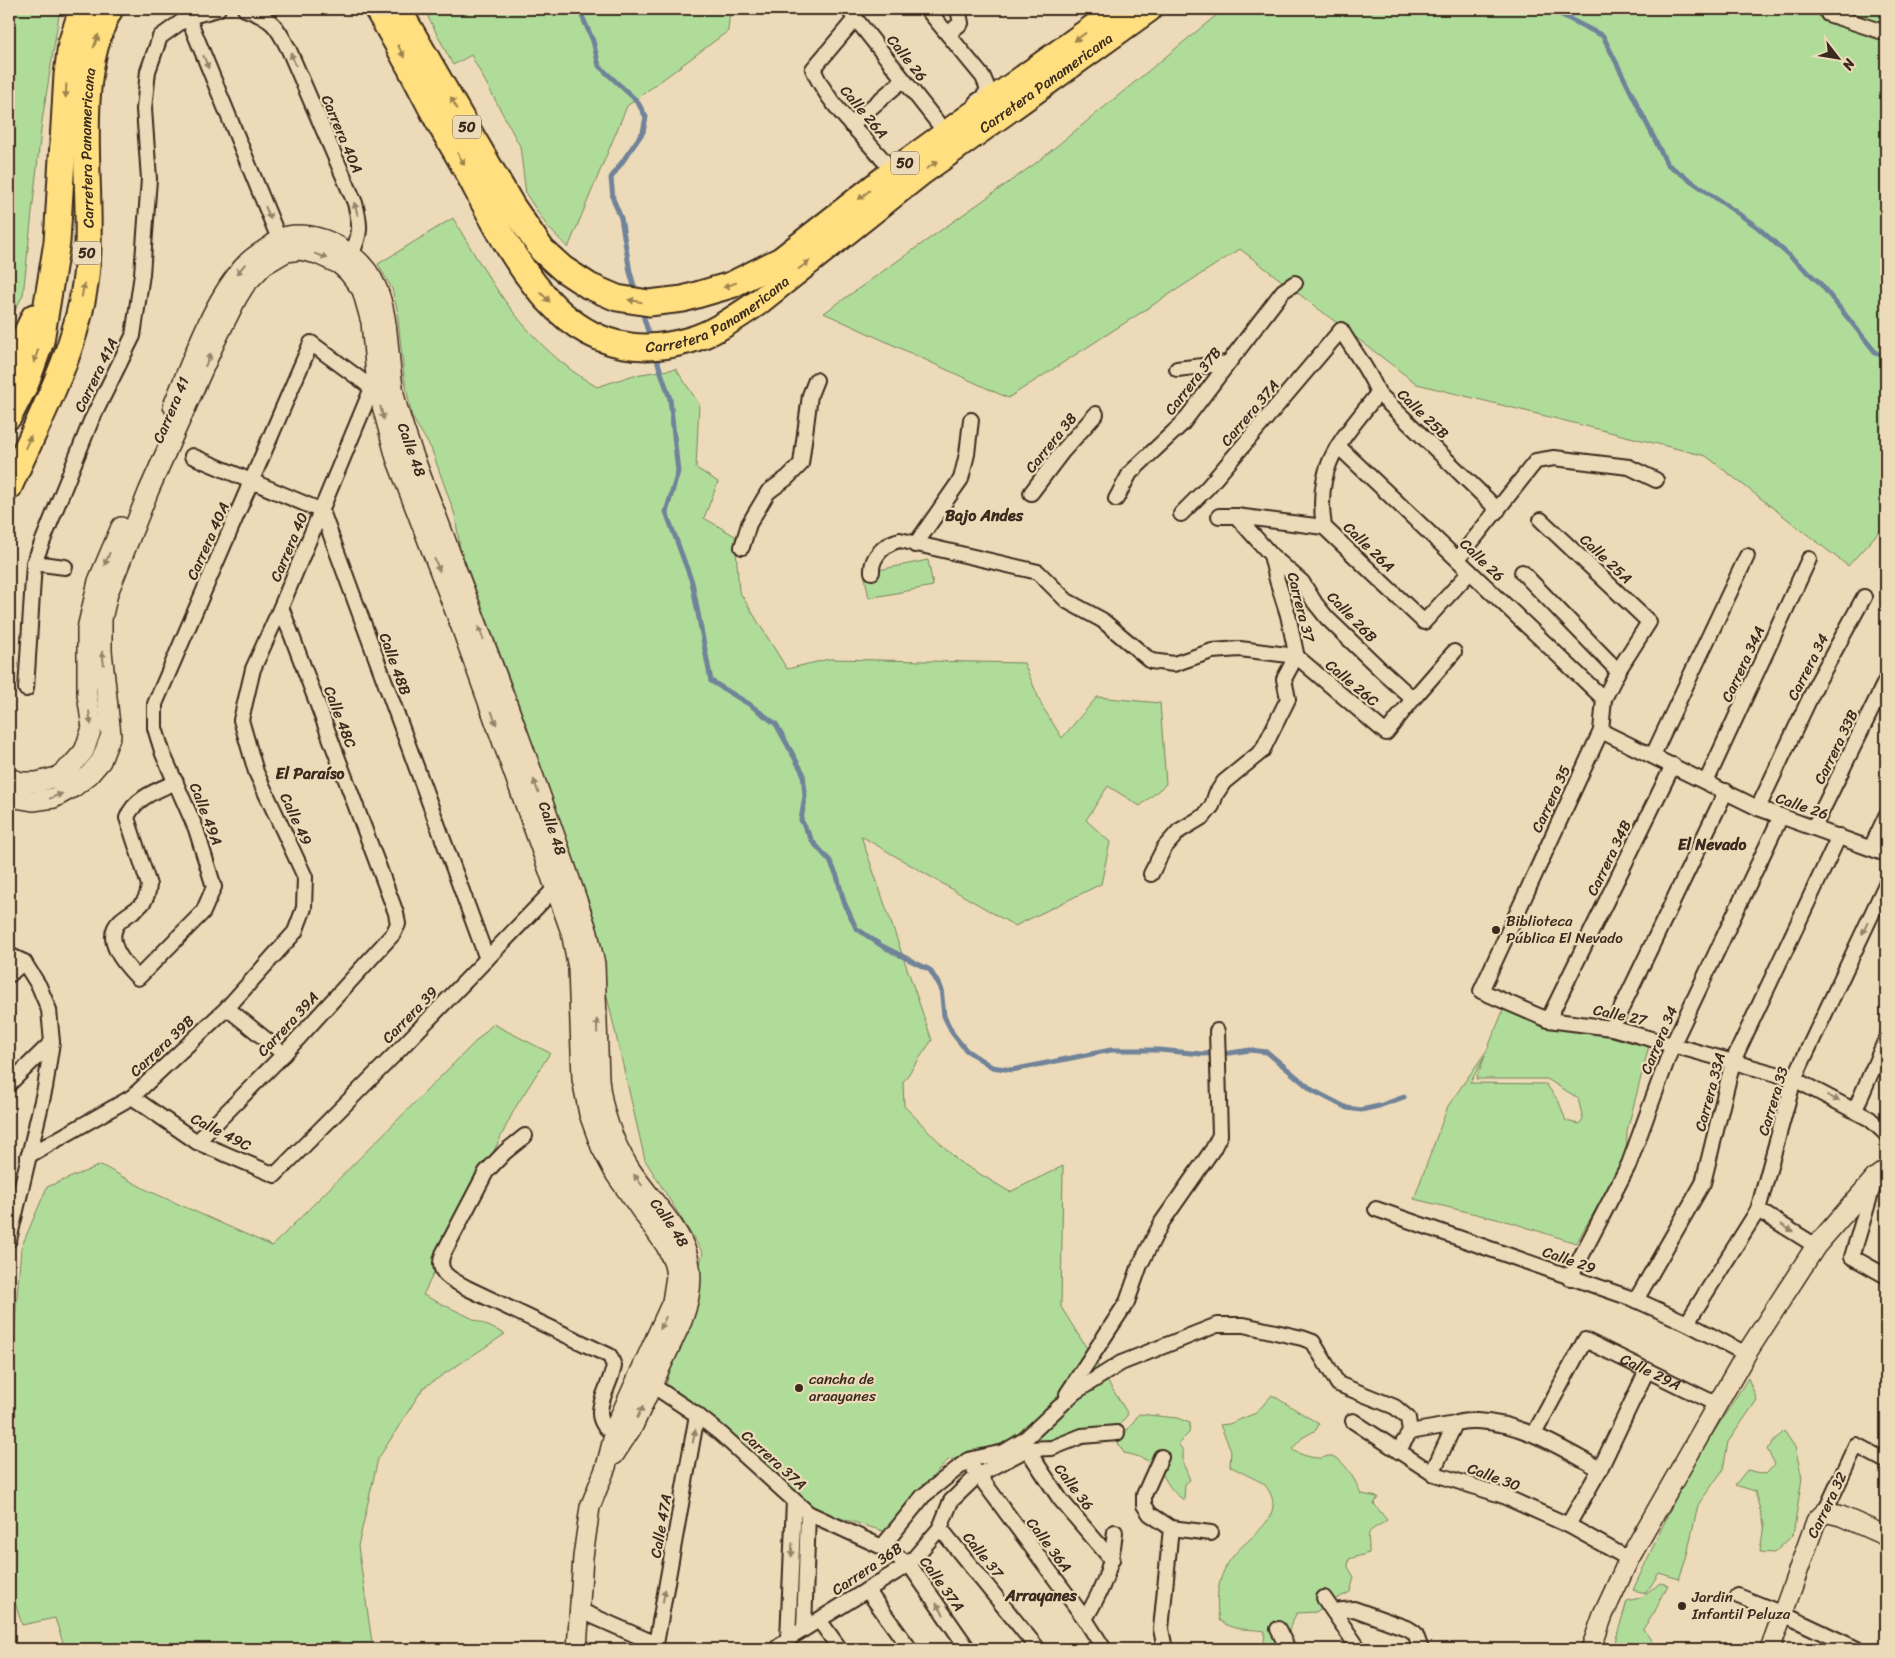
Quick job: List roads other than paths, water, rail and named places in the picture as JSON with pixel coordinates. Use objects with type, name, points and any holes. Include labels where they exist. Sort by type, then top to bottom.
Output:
[{"type":"highway","name":"Carretera Panamericana","points":[[9,416],[26,384],[41,341],[57,242],[68,67],[71,44],[82,9]]},
{"type":"highway","name":"Carretera Panamericana","points":[[9,487],[59,375],[76,326],[87,268],[88,90],[93,48],[110,9]]},
{"type":"highway","name":"Carretera Panamericana","points":[[377,9],[519,265],[540,292],[559,312],[578,327],[595,337],[615,344],[636,347],[660,346],[691,340],[724,325],[756,304],[922,172],[1149,9]]},
{"type":"highway","name":"Carretera Panamericana","points":[[398,9],[512,206],[542,250],[563,269],[589,286],[617,298],[649,303],[683,299],[731,285],[780,260],[890,168],[1120,9]]},
{"type":"highway","points":[[9,370],[24,340],[52,273]]},
{"type":"main road","name":"Calle 48","points":[[279,239],[289,236],[316,237],[333,244],[351,255],[368,272],[381,296],[389,344],[381,386]]},
{"type":"main road","name":"Carrera 41","points":[[9,778],[21,782],[37,782],[57,777],[72,765],[84,751],[92,728],[87,694],[87,629],[98,581],[213,314],[232,280],[249,260],[279,239]]},
{"type":"main road","name":"Calle 48","points":[[274,258],[286,252],[300,250],[317,254],[339,264],[356,281],[364,296],[371,322],[381,386],[399,411],[412,452],[497,675],[562,881],[568,920],[577,956],[582,1079],[589,1114],[601,1146],[616,1174],[666,1246],[674,1264],[676,1276],[672,1302],[617,1423],[606,1468],[590,1507],[583,1557],[576,1649]]},
{"type":"main road","name":"Carrera 41","points":[[9,797],[33,801],[54,798],[74,787],[102,761],[111,735],[102,651],[102,619],[108,592],[149,490],[216,340],[237,298],[254,275],[274,258]]},
{"type":"main road","name":"Calle 48","points":[[562,881],[588,933],[595,964],[600,1093],[608,1122],[628,1165],[680,1238],[690,1260],[692,1271],[687,1310],[633,1426],[606,1468]]},
{"type":"main road","points":[[1591,1649],[1603,1615],[1629,1559],[1746,1354],[1816,1246],[1881,1174]]},
{"type":"main road","points":[[1824,1512],[1841,1516],[1886,1536]]},
{"type":"main road","name":"Carrera 32","points":[[1770,1649],[1816,1521],[1824,1512]]},
{"type":"street","points":[[218,9],[188,17],[279,239]]},
{"type":"street","name":"Carrera 40A","points":[[245,9],[262,15],[278,28],[355,203],[360,224],[359,239],[351,255]]},
{"type":"street","points":[[890,168],[941,127],[984,96],[988,89],[983,77],[949,33],[927,9]]},
{"type":"street","points":[[949,33],[961,23],[958,9]]},
{"type":"street","points":[[1826,9],[1828,14],[1886,32]]},
{"type":"street","name":"Calle 26A","points":[[852,14],[814,70],[818,82],[851,125],[890,168]]},
{"type":"street","name":"Calle 26","points":[[852,14],[941,127]]},
{"type":"street","name":"Carrera 41A","points":[[26,690],[34,563],[91,421],[133,336],[142,274],[149,179],[144,109],[148,71],[160,37],[188,17]]},
{"type":"street","points":[[851,125],[903,80]]},
{"type":"street","name":"Carrera 37B","points":[[1116,499],[1130,473],[1182,424],[1283,291],[1295,284]]},
{"type":"street","name":"Calle 25B","points":[[1341,330],[1353,351],[1370,372],[1378,393],[1498,510]]},
{"type":"street","name":"Carrera 37A","points":[[1181,514],[1208,487],[1341,330]]},
{"type":"street","name":"Carrera 40A","points":[[163,754],[154,728],[155,704],[311,343],[381,386]]},
{"type":"street","points":[[1177,369],[1228,363]]},
{"type":"street","points":[[742,547],[749,524],[768,492],[801,464],[810,395],[816,380]]},
{"type":"street","name":"Carrera 40","points":[[241,720],[254,669],[322,512],[381,386]]},
{"type":"street","points":[[1324,527],[1321,496],[1323,479],[1329,462],[1338,446],[1378,393]]},
{"type":"street","name":"Carrera 38","points":[[1031,493],[1062,452],[1096,414]]},
{"type":"street","points":[[916,545],[960,479],[971,420]]},
{"type":"street","name":"Calle 26","points":[[1338,446],[1604,699]]},
{"type":"street","points":[[192,456],[322,512]]},
{"type":"street","points":[[1458,559],[1536,461],[1554,458],[1629,467],[1656,480]]},
{"type":"street","name":"Calle 48B","points":[[322,512],[487,959]]},
{"type":"street","name":"Calle 26A","points":[[1219,516],[1236,516],[1324,527],[1424,622],[1470,572]]},
{"type":"street","points":[[1236,516],[1271,555]]},
{"type":"street","name":"Calle 25A","points":[[1541,520],[1649,622]]},
{"type":"street","points":[[872,572],[871,566],[883,548],[890,542],[900,540],[1038,572],[1067,601],[1102,620],[1151,661],[1174,664],[1212,651],[1240,649],[1296,656]]},
{"type":"street","name":"Carrera 37","points":[[1151,874],[1164,848],[1179,830],[1204,816],[1212,806],[1216,794],[1224,782],[1262,752],[1286,705],[1288,699],[1284,679],[1296,656],[1288,615],[1276,580],[1271,555]]},
{"type":"street","name":"Calle 26B","points":[[1271,555],[1302,582],[1315,604],[1327,618],[1380,670],[1413,698]]},
{"type":"street","points":[[1654,755],[1747,556]]},
{"type":"street","name":"Carrera 34A","points":[[1706,782],[1809,559]]},
{"type":"street","points":[[34,563],[65,568]]},
{"type":"street","points":[[1522,572],[1618,671]]},
{"type":"street","name":"Carrera 34","points":[[1758,808],[1817,683],[1864,597]]},
{"type":"street","name":"Calle 48C","points":[[281,607],[396,913],[398,924]]},
{"type":"street","name":"Carrera 35","points":[[1481,991],[1601,731],[1604,699],[1618,671],[1649,622]]},
{"type":"street","points":[[1413,698],[1454,652]]},
{"type":"street","name":"Calle 26C","points":[[1296,656],[1386,733],[1413,698]]},
{"type":"street","name":"Carrera 33B","points":[[1814,828],[1886,680]]},
{"type":"street","name":"Calle 49","points":[[241,720],[256,772],[304,877],[304,908],[295,932]]},
{"type":"street","name":"Calle 26","points":[[1601,731],[1654,755],[1758,808],[1886,854]]},
{"type":"street","name":"Calle 49A","points":[[163,754],[176,782],[196,829],[214,887],[203,912],[138,978],[127,966],[115,948],[113,941],[113,934],[120,921],[144,902],[148,894],[149,885],[127,818],[130,811],[151,793],[176,782]]},
{"type":"street","name":"Carrera 34B","points":[[1548,1020],[1673,765]]},
{"type":"street","points":[[1612,1028],[1726,792]]},
{"type":"street","name":"Carrera 34","points":[[1570,1278],[1629,1164],[1673,1044],[1781,816]]},
{"type":"street","points":[[1871,848],[1886,816]]},
{"type":"street","name":"Carrera 33A","points":[[1636,1300],[1703,1182],[1733,1060],[1839,836]]},
{"type":"street","name":"Carrera 39","points":[[274,1175],[399,1050],[562,881]]},
{"type":"street","name":"Carrera 33","points":[[1687,1323],[1758,1210],[1794,1079],[1886,884]]},
{"type":"street","name":"Carrera 39A","points":[[197,1142],[284,1054],[393,934],[398,924]]},
{"type":"street","name":"Carrera 39B","points":[[28,1156],[132,1096],[227,1008],[295,932]]},
{"type":"street","points":[[9,955],[24,962],[39,986],[49,1010],[52,1042],[45,1088],[9,1240]]},
{"type":"street","points":[[9,976],[24,962]]},
{"type":"street","name":"Calle 27","points":[[1481,991],[1548,1020],[1612,1028],[1733,1060],[1794,1079],[1855,1110],[1870,1119],[1886,1134]]},
{"type":"street","points":[[227,1008],[284,1054]]},
{"type":"street","points":[[1063,1401],[1127,1302],[1140,1265],[1162,1222],[1213,1149],[1220,1134],[1218,1031]]},
{"type":"street","points":[[1855,1110],[1886,1039]]},
{"type":"street","points":[[9,1084],[52,1042]]},
{"type":"street","name":"Calle 49C","points":[[132,1096],[197,1142],[274,1175]]},
{"type":"street","points":[[526,1136],[505,1152],[486,1172],[443,1254],[440,1267],[446,1276],[467,1288],[610,1356],[614,1366],[599,1414],[603,1426],[614,1434]]},
{"type":"street","points":[[1881,1174],[1852,1257],[1886,1276]]},
{"type":"street","name":"Calle 29","points":[[1376,1209],[1636,1300],[1687,1323],[1746,1354]]},
{"type":"street","points":[[1758,1210],[1816,1246]]},
{"type":"street","points":[[1004,1452],[1024,1440],[1074,1392],[1121,1364],[1217,1325],[1244,1325],[1313,1342],[1338,1384],[1395,1407],[1408,1418],[1410,1432],[1398,1451]]},
{"type":"street","name":"Calle 29A","points":[[1534,1434],[1585,1340],[1716,1404]]},
{"type":"street","points":[[1568,1525],[1600,1469],[1647,1370]]},
{"type":"street","name":"Carrera 37A","points":[[652,1385],[698,1415],[808,1513],[882,1546]]},
{"type":"street","name":"Calle 47A","points":[[579,1610],[656,1644],[698,1415]]},
{"type":"street","points":[[1410,1432],[1455,1424],[1461,1420],[1494,1422],[1534,1434],[1600,1469]]},
{"type":"street","name":"Calle 30","points":[[1353,1421],[1432,1473],[1501,1495],[1568,1525],[1629,1559]]},
{"type":"street","points":[[1432,1473],[1455,1424]]},
{"type":"street","name":"Carrera 36B","points":[[780,1646],[909,1564],[940,1528],[951,1500],[978,1476],[1026,1449],[1052,1448],[1082,1436],[1117,1433]]},
{"type":"street","name":"Carrera 32","points":[[1824,1512],[1856,1445],[1886,1460]]},
{"type":"street","points":[[882,1546],[923,1496],[968,1460],[1026,1449]]},
{"type":"street","name":"Calle 36","points":[[1026,1449],[1060,1499],[1112,1560]]},
{"type":"street","points":[[1161,1457],[1144,1495],[1144,1505],[1150,1514],[1171,1528],[1211,1533]]},
{"type":"street","name":"Calle 36A","points":[[968,1460],[1085,1619],[1102,1649]]},
{"type":"street","points":[[780,1646],[794,1501]]},
{"type":"street","points":[[804,1629],[808,1513]]},
{"type":"street","name":"Calle 37","points":[[940,1528],[1038,1649]]},
{"type":"street","points":[[1165,1649],[1162,1629],[1171,1528]]},
{"type":"street","points":[[1085,1619],[1101,1592],[1112,1560],[1115,1532]]},
{"type":"street","name":"Calle 37A","points":[[882,1546],[909,1564],[968,1649]]},
{"type":"street","points":[[867,1590],[910,1649]]},
{"type":"street","points":[[1738,1596],[1783,1614],[1857,1649]]},
{"type":"street","points":[[1324,1598],[1359,1649]]},
{"type":"street","points":[[1333,1611],[1354,1609],[1409,1629],[1415,1633],[1420,1649]]},
{"type":"street","points":[[819,1620],[840,1649]]},
{"type":"street","points":[[1278,1629],[1288,1649]]},
{"type":"waterway","points":[[579,9],[593,41],[599,66],[637,101],[646,117],[643,132],[611,178],[613,199],[621,218],[630,272],[636,293]]},
{"type":"waterway","points":[[1550,9],[1603,36],[1667,164],[1756,226],[1819,282],[1876,353],[1886,357]]},
{"type":"waterway","points":[[641,308],[650,338]]},
{"type":"waterway","points":[[655,354],[670,399],[678,472],[666,512],[692,582],[711,681],[749,704],[776,724],[803,773],[805,796],[801,820],[813,842],[830,861],[837,876],[844,902],[856,928],[882,946],[930,970],[941,988],[944,1016],[953,1034],[966,1050],[992,1067],[1012,1070],[1111,1050],[1159,1050],[1202,1054],[1250,1050],[1267,1052],[1312,1090],[1347,1108],[1361,1110],[1404,1097]]},
{"type":"place","name":"Biblioteca Pública El Nevado","points":[[1496,930]]},
{"type":"place","name":"cancha de araayanes","points":[[799,1388]]},
{"type":"place","name":"Jardin Infantil Peluza","points":[[1682,1606]]},
{"type":"district","name":"Bajo Andes","points":[[984,515]]},
{"type":"district","name":"El Paraíso","points":[[310,773]]},
{"type":"district","name":"El Nevado","points":[[1712,844]]},
{"type":"district","name":"Arrayanes","points":[[1041,1595]]}]
